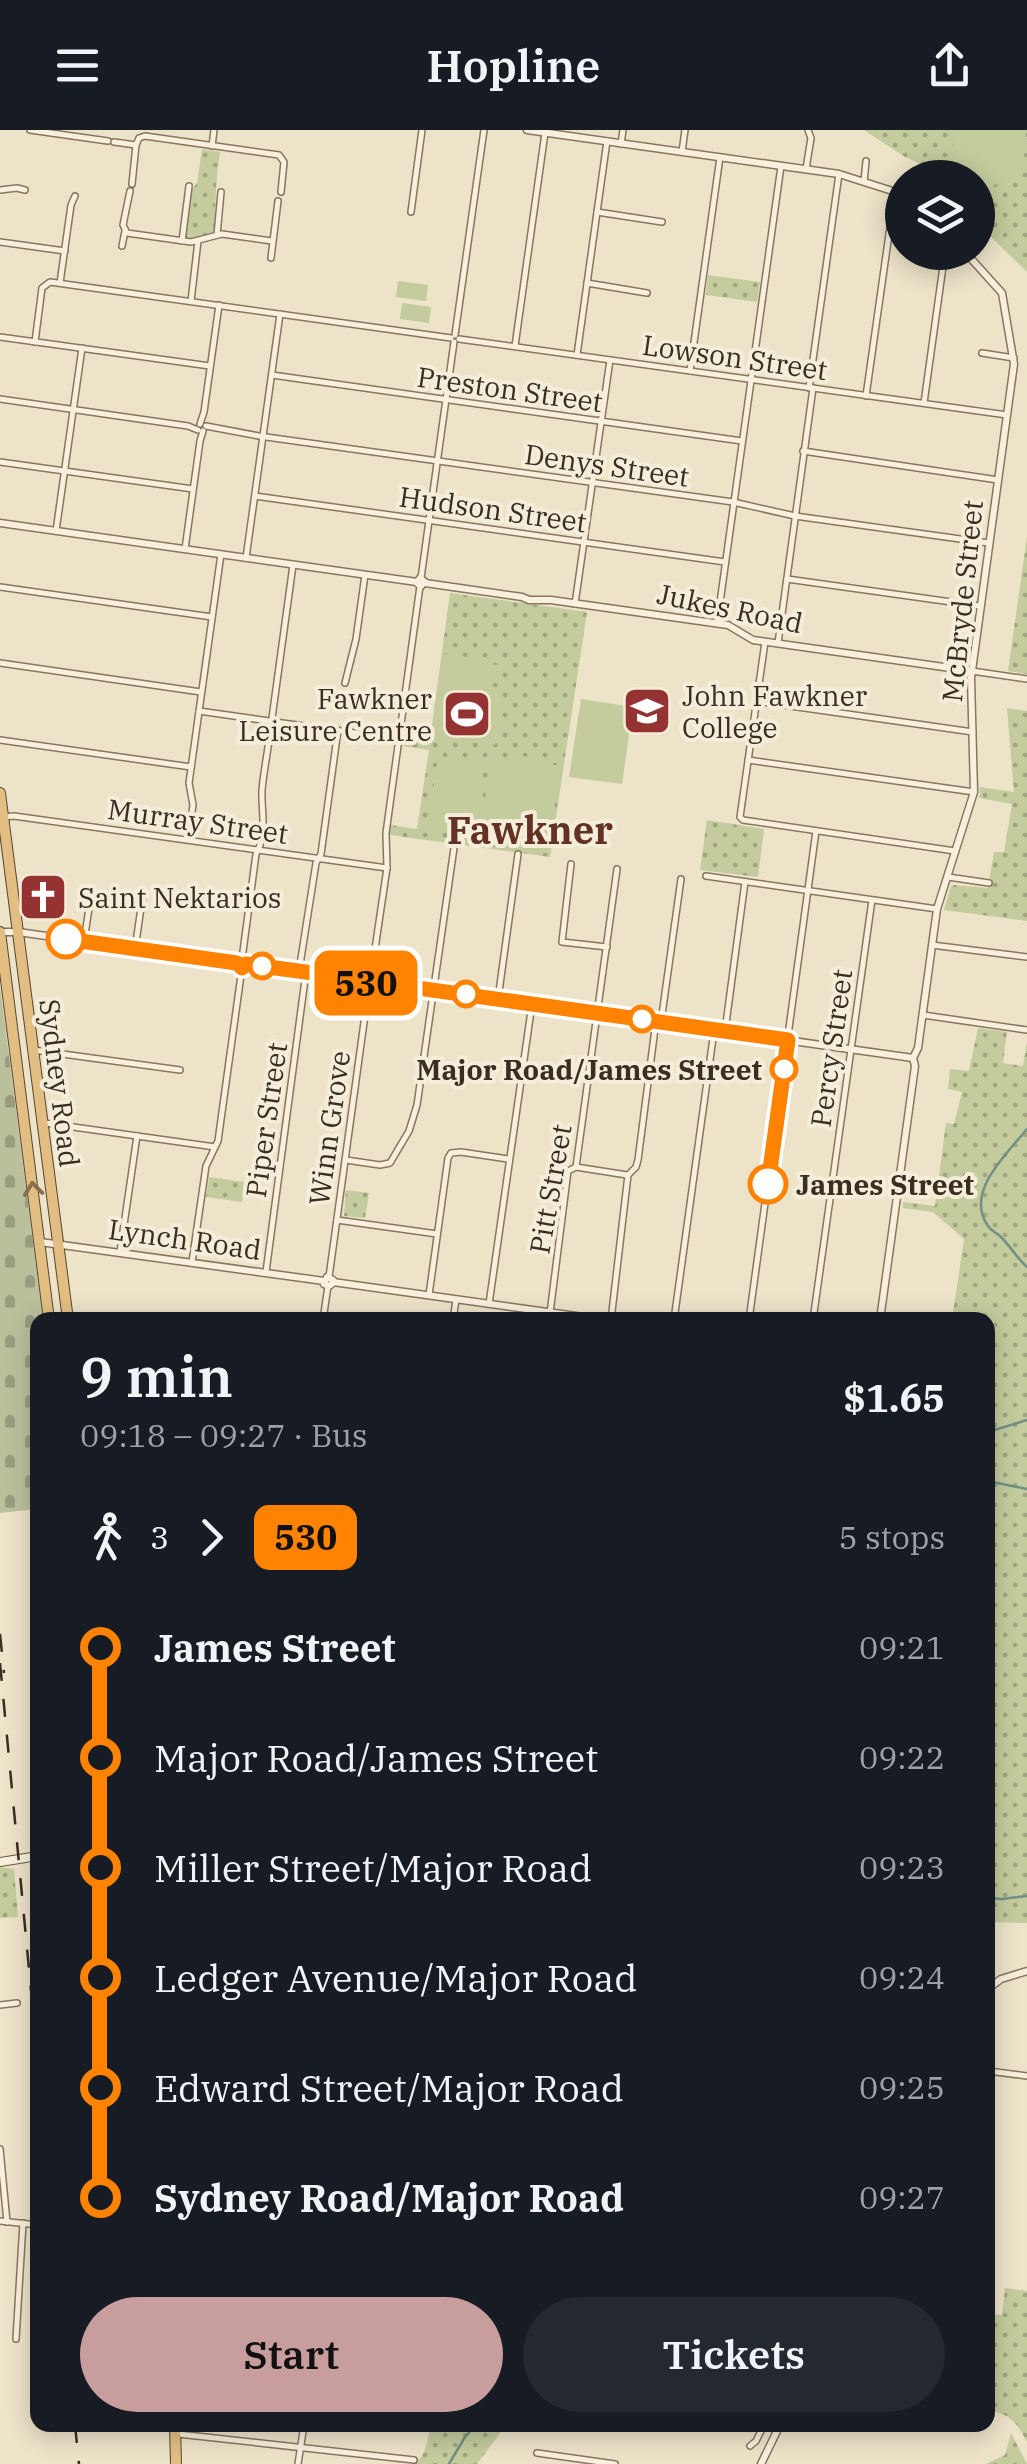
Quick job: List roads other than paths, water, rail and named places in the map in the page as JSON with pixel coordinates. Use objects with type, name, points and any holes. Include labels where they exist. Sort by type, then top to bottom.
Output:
[{"type":"highway","name":"Sydney Road","points":[[0,793],[67,1312]]},
{"type":"highway","name":"Sydney Road","points":[[0,932],[49,1312]]},
{"type":"highway","points":[[175,2432],[176,2464]]},
{"type":"main road","points":[[0,1860],[30,1856]]},
{"type":"street","points":[[30,130],[136,145]]},
{"type":"street","points":[[212,146],[214,130]]},
{"type":"street","points":[[410,212],[422,130]]},
{"type":"street","name":"Winn Grove","points":[[324,1312],[484,130]]},
{"type":"street","points":[[526,130],[839,174],[885,189]]},
{"type":"street","points":[[621,144],[623,130]]},
{"type":"street","points":[[682,152],[685,130]]},
{"type":"street","points":[[806,169],[808,130]]},
{"type":"street","points":[[515,346],[545,133]]},
{"type":"street","points":[[122,246],[139,134],[282,157],[281,192]]},
{"type":"street","points":[[576,355],[607,141]]},
{"type":"street","points":[[690,371],[720,157]]},
{"type":"street","points":[[864,182],[866,161]]},
{"type":"street","points":[[717,624],[781,166]]},
{"type":"street","points":[[778,643],[839,174]]},
{"type":"street","points":[[182,241],[189,186]]},
{"type":"street","points":[[0,190],[25,190]]},
{"type":"street","points":[[216,234],[221,192]]},
{"type":"street","points":[[60,283],[75,196]]},
{"type":"street","points":[[270,258],[278,200]]},
{"type":"street","points":[[597,212],[662,222]]},
{"type":"street","points":[[125,232],[182,241],[216,234],[272,241]]},
{"type":"street","points":[[191,302],[198,240]]},
{"type":"street","points":[[0,242],[65,251]]},
{"type":"street","points":[[866,396],[886,270]]},
{"type":"street","points":[[924,404],[942,270]]},
{"type":"street","name":"McBryde Street","points":[[881,1312],[916,1064],[913,1058],[918,1048],[937,909],[974,792],[972,671],[1014,358],[1002,293],[981,270]]},
{"type":"street","name":"Lowson Street","points":[[35,342],[42,288],[45,283],[60,283],[1007,415]]},
{"type":"street","points":[[588,284],[647,293]]},
{"type":"street","points":[[184,549],[219,305]]},
{"type":"street","points":[[246,558],[280,314]]},
{"type":"street","points":[[0,337],[210,366]]},
{"type":"street","points":[[56,531],[82,348]]},
{"type":"street","points":[[982,353],[1014,358]]},
{"type":"street","points":[[575,604],[610,360]]},
{"type":"street","name":"Preston Street","points":[[272,375],[742,441]]},
{"type":"street","name":"Denys Street","points":[[0,400],[733,502],[796,516],[989,544]]},
{"type":"street","points":[[804,451],[998,480]]},
{"type":"street","points":[[0,462],[193,489]]},
{"type":"street","name":"Hudson Street","points":[[255,496],[725,562]]},
{"type":"street","name":"Jukes Road","points":[[0,524],[717,624],[735,627],[750,639],[765,642],[1027,679]]},
{"type":"street","points":[[188,840],[193,805],[189,783],[220,554]]},
{"type":"street","points":[[192,1262],[206,1166],[211,1146],[218,1140],[260,847],[262,794],[294,564]]},
{"type":"street","points":[[345,684],[365,574]]},
{"type":"street","points":[[786,579],[980,606]]},
{"type":"street","points":[[0,587],[212,617]]},
{"type":"street","points":[[765,642],[740,817],[746,821],[956,851]]},
{"type":"street","points":[[0,663],[202,692]]},
{"type":"street","points":[[756,701],[973,732]]},
{"type":"street","points":[[199,712],[399,740]]},
{"type":"street","name":"Piper Street","points":[[266,1272],[317,858],[321,854],[338,730]]},
{"type":"street","points":[[0,740],[191,767]]},
{"type":"street","points":[[748,760],[974,792]]},
{"type":"street","name":"Murray Street","points":[[3,817],[387,868]]},
{"type":"street","points":[[750,1312],[816,831]]},
{"type":"street","points":[[346,1160],[390,1164],[409,1132],[417,1106],[454,848]]},
{"type":"street","points":[[498,999],[518,854]]},
{"type":"street","points":[[571,864],[562,942],[607,947]]},
{"type":"street","name":"Pitt Street","points":[[550,1312],[568,1171],[576,1168],[618,869]]},
{"type":"street","points":[[706,876],[937,909]]},
{"type":"street","points":[[948,878],[989,883]]},
{"type":"street","points":[[609,1312],[628,1176],[638,1160],[681,879]]},
{"type":"street","points":[[725,1031],[744,882]]},
{"type":"street","points":[[84,942],[90,894]]},
{"type":"street","points":[[136,949],[143,894]]},
{"type":"street","name":"Percy Street","points":[[814,1312],[872,900]]},
{"type":"street","points":[[0,932],[913,1058]]},
{"type":"street","points":[[932,945],[1027,956]]},
{"type":"street","points":[[489,1304],[532,1004]]},
{"type":"street","points":[[922,1015],[1027,1030]]},
{"type":"street","points":[[675,1312],[714,1030]]},
{"type":"street","points":[[33,1050],[180,1070]]},
{"type":"street","points":[[42,1123],[211,1146]]},
{"type":"street","points":[[120,1252],[137,1136]]},
{"type":"street","points":[[428,1295],[448,1158],[451,1153],[461,1152],[509,1159]]},
{"type":"street","points":[[576,1168],[628,1176]]},
{"type":"street","points":[[337,1220],[437,1234]]},
{"type":"street","name":"Lynch Road","points":[[40,1242],[550,1312]]},
{"type":"street","points":[[454,1312],[456,1300]]},
{"type":"street","points":[[995,1984],[1027,1971]]},
{"type":"street","points":[[0,2005],[16,2003]]},
{"type":"street","points":[[995,2072],[1027,2076]]},
{"type":"street","points":[[0,2154],[4,2221],[30,2224]]},
{"type":"street","points":[[16,2339],[22,2223]]},
{"type":"street","points":[[195,2432],[414,2460]]},
{"type":"street","points":[[298,2464],[303,2432]]},
{"type":"street","points":[[750,2446],[760,2432]]},
{"type":"street","points":[[762,2464],[775,2432]]},
{"type":"street","points":[[537,2452],[615,2464]]},
{"type":"water","points":[[458,695],[469,696],[465,731],[446,728],[447,719],[455,719]]},
{"type":"waterway","points":[[1027,1129],[991,1174],[981,1200],[988,1226],[1027,1267]]},
{"type":"waterway","points":[[995,1430],[1027,1420]]},
{"type":"waterway","points":[[995,1482],[1027,1489]]},
{"type":"waterway","points":[[995,1898],[1027,1896]]},
{"type":"waterway","points":[[449,2464],[470,2432]]},
{"type":"railway","points":[[0,1634],[4,1673]]},
{"type":"railway","points":[[0,1663],[30,1980]]},
{"type":"railway","points":[[76,2432],[79,2464]]},
{"type":"place","name":"John Fawkner College","points":[[647,711]]},
{"type":"place","name":"Fawkner Leisure Centre","points":[[467,714]]},
{"type":"place","name":"Saint Nektarios","points":[[43,897]]},
{"type":"place","name":"Major Road/James Street","points":[[784,1069]]},
{"type":"place","name":"James Street","points":[[768,1184]]},
{"type":"district","name":"Fawkner","points":[[530,829]]}]
